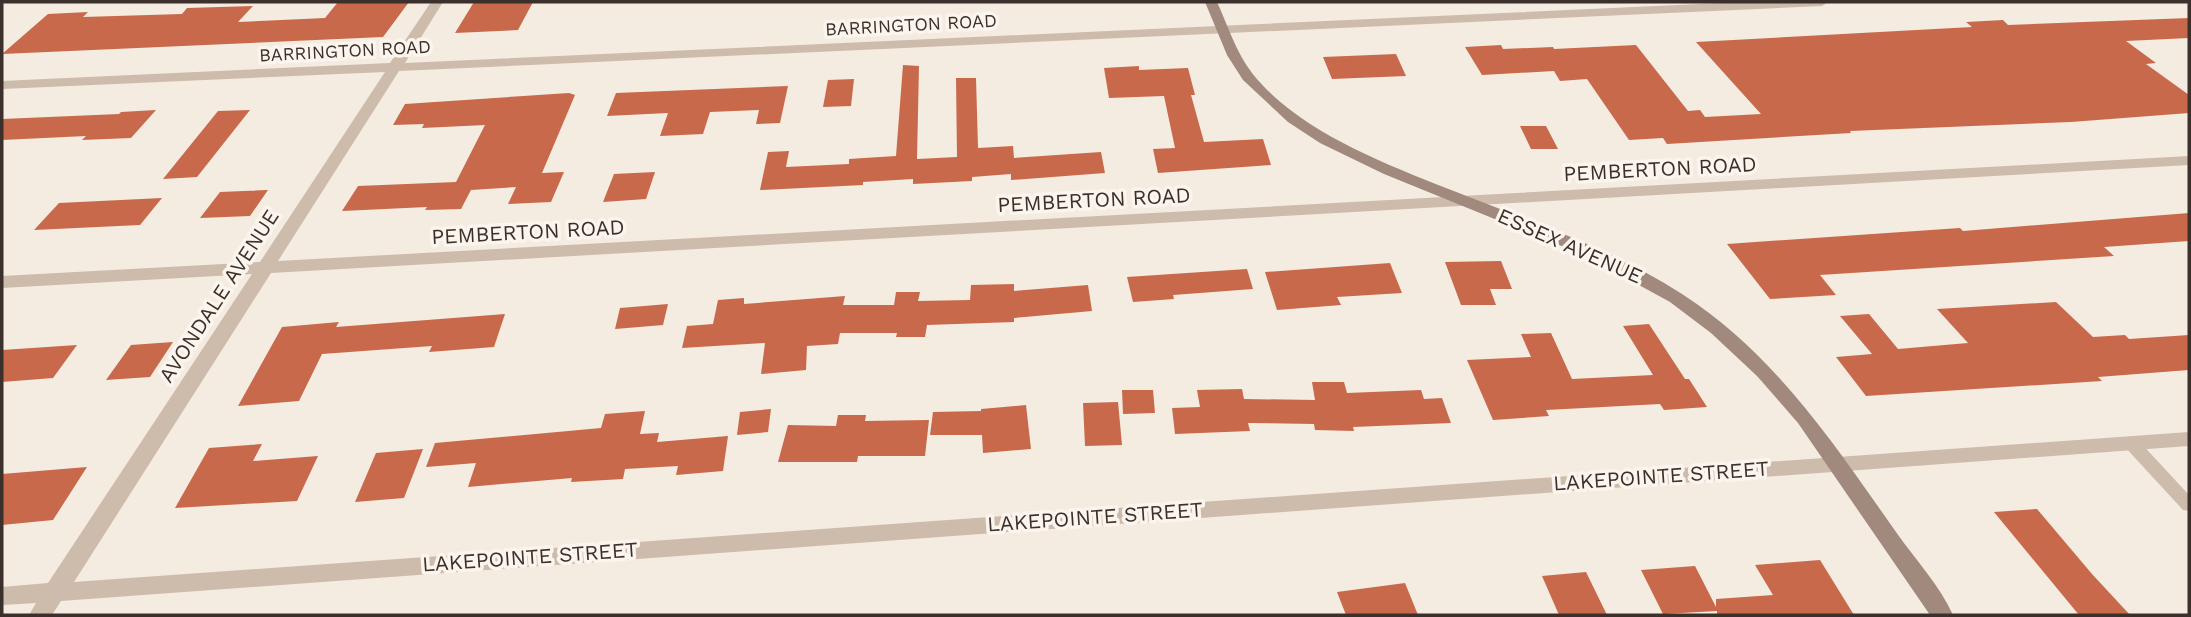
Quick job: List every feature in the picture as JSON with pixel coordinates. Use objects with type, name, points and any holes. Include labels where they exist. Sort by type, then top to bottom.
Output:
[{"type":"street","name":"AVONDALE AVENUE","points":[[40,615],[437,2]]},
{"type":"street","name":"ESSEX AVENUE","points":[[1211,2],[1248,77],[1293,119],[1356,157],[1592,252],[1676,298],[1717,329],[1764,371],[1805,418],[1942,615]]},
{"type":"street","name":"BARRINGTON ROAD","points":[[2,85],[1822,2]]},
{"type":"street","name":"PEMBERTON ROAD","points":[[2,282],[2189,161]]},
{"type":"street","name":"LAKEPOINTE STREET","points":[[2,596],[2189,439]]},
{"type":"lane","points":[[2131,443],[2189,505]]},
{"type":"building","points":[[338,2],[409,2],[383,37],[2,54],[48,14],[88,12],[83,17],[182,14],[187,8],[253,6],[238,22],[325,18]]},
{"type":"building","points":[[474,2],[533,2],[518,30],[455,33]]},
{"type":"building","points":[[2189,18],[2189,38],[2126,41],[2156,63],[2146,64],[2189,95],[2189,113],[2071,122],[1850,131],[1851,133],[1667,144],[1663,138],[1629,140],[1587,79],[1560,81],[1554,71],[1482,75],[1465,47],[1501,45],[1503,49],[1554,49],[1636,45],[1688,111],[1700,110],[1705,117],[1761,114],[1696,42],[1972,27],[1966,22],[2003,20],[2008,25]]},
{"type":"building","points":[[1396,54],[1406,76],[1332,79],[1323,57]]},
{"type":"building","points":[[903,65],[919,66],[917,159],[957,157],[956,78],[976,78],[978,148],[1013,146],[1014,158],[1101,152],[1105,173],[1011,180],[1011,174],[972,177],[972,181],[913,184],[913,179],[863,182],[863,185],[760,190],[768,152],[789,151],[786,167],[849,164],[849,159],[896,156]]},
{"type":"building","points":[[1139,66],[1139,70],[1188,68],[1195,95],[1191,95],[1204,142],[1263,139],[1271,165],[1158,173],[1153,149],[1175,148],[1164,96],[1109,98],[1104,68]]},
{"type":"building","points":[[854,79],[851,106],[823,107],[828,80]]},
{"type":"building","points":[[788,86],[780,123],[756,124],[759,110],[710,112],[703,134],[660,136],[668,113],[607,116],[616,93]]},
{"type":"building","points":[[569,93],[575,95],[542,173],[564,172],[551,202],[508,204],[516,187],[471,190],[461,209],[425,210],[427,207],[342,211],[358,186],[456,182],[485,125],[422,128],[424,124],[393,125],[405,104]]},
{"type":"building","points":[[156,110],[131,138],[82,140],[86,136],[2,140],[2,119]]},
{"type":"building","points":[[250,110],[197,177],[163,179],[218,111]]},
{"type":"building","points":[[1520,126],[1546,126],[1558,149],[1531,149]]},
{"type":"building","points":[[655,172],[646,199],[603,202],[614,174]]},
{"type":"building","points":[[268,190],[250,216],[200,218],[220,192]]},
{"type":"building","points":[[162,198],[140,225],[34,230],[59,203]]},
{"type":"building","points":[[2189,213],[2189,241],[2104,247],[2114,256],[1820,275],[1836,295],[1770,299],[1727,244],[1960,228],[1963,231]]},
{"type":"building","points":[[1501,261],[1512,289],[1490,289],[1496,305],[1461,305],[1445,262]]},
{"type":"building","points":[[1390,263],[1402,293],[1337,297],[1341,305],[1277,310],[1265,272]]},
{"type":"building","points":[[1247,269],[1253,289],[1173,295],[1174,299],[1133,302],[1127,277]]},
{"type":"building","points":[[1014,284],[1014,291],[1088,285],[1092,311],[1014,318],[1014,322],[927,325],[925,337],[896,337],[897,333],[840,333],[838,344],[807,346],[806,370],[761,374],[765,343],[682,348],[687,326],[713,324],[718,300],[744,298],[744,304],[845,296],[843,305],[894,305],[896,292],[920,292],[918,301],[970,300],[971,285]]},
{"type":"building","points":[[2056,302],[2093,337],[2125,335],[2129,339],[2189,335],[2189,370],[2098,377],[2102,381],[1866,396],[1836,357],[1872,354],[1840,316],[1869,314],[1898,349],[1968,343],[1937,309]]},
{"type":"building","points":[[668,304],[663,325],[615,329],[620,308]]},
{"type":"building","points":[[505,314],[494,347],[429,352],[432,346],[322,354],[299,401],[238,406],[282,327],[339,322],[336,327]]},
{"type":"building","points":[[1649,324],[1707,407],[1664,410],[1660,404],[1546,410],[1549,416],[1493,420],[1467,360],[1531,357],[1521,334],[1551,333],[1572,379],[1653,375],[1623,326]]},
{"type":"building","points":[[173,342],[150,377],[106,380],[131,345]]},
{"type":"building","points":[[77,345],[53,378],[2,382],[2,350]]},
{"type":"building","points":[[1312,382],[1344,382],[1347,393],[1421,390],[1424,399],[1442,398],[1451,423],[1353,427],[1354,431],[1315,430],[1314,424],[1248,423],[1250,431],[1175,434],[1172,408],[1200,407],[1197,390],[1242,389],[1244,399],[1315,400]]},
{"type":"building","points":[[1122,390],[1153,390],[1155,413],[1123,414]]},
{"type":"building","points":[[1118,402],[1122,445],[1085,446],[1083,403]]},
{"type":"building","points":[[1026,405],[1031,449],[983,453],[982,435],[930,435],[933,412],[981,411]]},
{"type":"building","points":[[771,409],[768,432],[737,435],[740,412]]},
{"type":"building","points":[[645,411],[640,434],[659,433],[657,442],[728,436],[723,471],[676,475],[678,466],[625,469],[623,479],[571,482],[572,478],[468,487],[476,463],[426,467],[435,443],[601,428],[605,414]]},
{"type":"building","points":[[838,415],[866,415],[865,421],[929,420],[925,456],[858,456],[857,462],[778,462],[788,425],[836,426]]},
{"type":"building","points":[[262,444],[253,461],[318,456],[297,501],[175,508],[209,448]]},
{"type":"building","points":[[423,449],[404,498],[355,502],[376,453]]},
{"type":"building","points":[[87,467],[53,520],[2,525],[2,474]]},
{"type":"building","points":[[2037,509],[2130,615],[2079,615],[1994,512]]},
{"type":"building","points":[[1820,560],[1854,615],[1717,615],[1717,611],[1663,614],[1641,570],[1695,566],[1716,607],[1716,599],[1773,595],[1755,565]]},
{"type":"building","points":[[1586,572],[1607,615],[1559,615],[1542,576]]},
{"type":"building","points":[[1405,583],[1418,615],[1346,615],[1337,592]]}]
